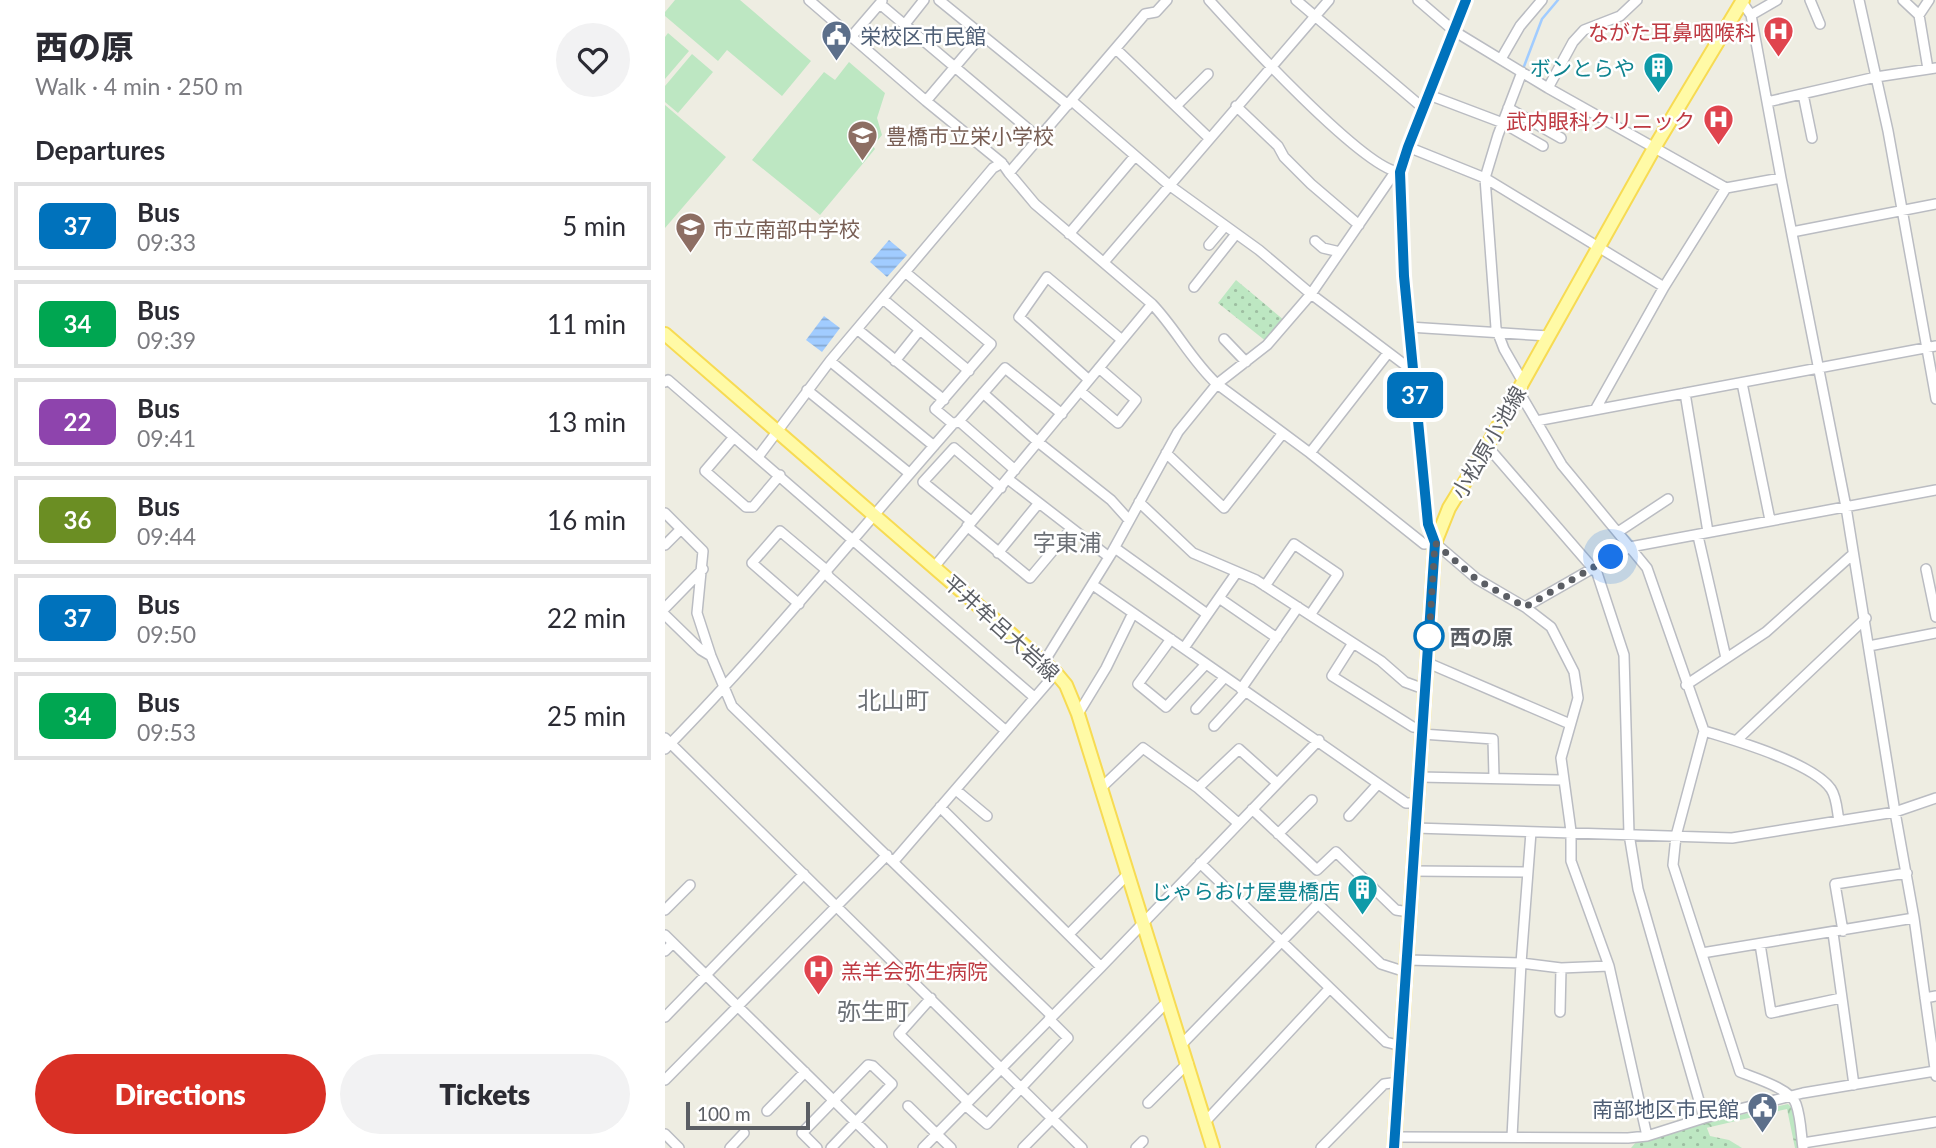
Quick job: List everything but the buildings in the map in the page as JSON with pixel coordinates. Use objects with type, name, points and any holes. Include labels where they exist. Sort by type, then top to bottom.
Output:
[{"type":"main road","name":"小松原小池線","points":[[1395,1142],[1435,543],[1449,508],[1742,1]]},
{"type":"main road","name":"平井牟呂大岩線","points":[[665,334],[935,566],[1044,662],[1066,685],[1078,714],[1213,1148]]},
{"type":"street","points":[[809,0],[1002,163],[1035,204],[1152,304],[1169,322],[1203,371],[1217,384],[1310,453],[1424,544],[1435,543]]},
{"type":"street","points":[[905,24],[924,0]]},
{"type":"street","points":[[939,0],[1169,185],[1413,371]]},
{"type":"street","points":[[1009,173],[1145,15],[1156,12],[1167,0]]},
{"type":"street","points":[[1209,0],[1271,68],[1367,157],[1397,172]]},
{"type":"street","points":[[1296,0],[1423,108]]},
{"type":"street","points":[[1104,262],[1329,0]]},
{"type":"street","points":[[1418,0],[1454,31],[1501,60],[1726,188],[1781,178]]},
{"type":"street","points":[[1044,662],[1115,548],[1178,432],[1217,384],[1267,345],[1311,294],[1397,172],[1466,0]]},
{"type":"street","points":[[1501,60],[1520,26],[1542,0]]},
{"type":"street","points":[[1548,88],[1573,42],[1584,30],[1620,16],[1637,0]]},
{"type":"street","points":[[1751,15],[1777,0]]},
{"type":"street","points":[[1810,0],[1820,24]]},
{"type":"street","points":[[1859,0],[1932,347],[1936,399]]},
{"type":"street","points":[[1767,102],[1876,77],[1932,69],[1920,15],[1903,0]]},
{"type":"street","points":[[1920,15],[1929,0]]},
{"type":"street","points":[[1742,1],[1751,15],[1846,507],[1907,873],[1936,1076]]},
{"type":"street","points":[[852,36],[881,2],[1039,138]]},
{"type":"street","points":[[926,101],[981,36]]},
{"type":"street","points":[[1116,49],[1209,138]]},
{"type":"street","points":[[1522,72],[1485,178],[1497,332],[1524,382],[1521,395],[1562,465],[1647,568],[1704,731],[1676,836],[1673,865],[1740,1072],[1785,1091],[1792,1097],[1796,1104],[1803,1146],[1936,1122]]},
{"type":"street","points":[[1176,106],[1208,74]]},
{"type":"street","points":[[1803,94],[1812,138]]},
{"type":"street","points":[[1429,95],[1503,123],[1542,146]]},
{"type":"street","points":[[1236,106],[1278,146],[1284,157],[1311,184],[1359,225]]},
{"type":"street","points":[[1508,108],[1561,138]]},
{"type":"street","points":[[1408,147],[1485,178],[1664,286]]},
{"type":"street","points":[[1069,234],[1135,156]]},
{"type":"street","points":[[758,457],[830,361],[993,168],[1002,163]]},
{"type":"street","points":[[1397,172],[1428,524],[1435,543],[1476,579],[1525,607],[1551,626],[1574,672],[1578,698],[1561,758],[1571,831],[1571,861],[1609,966],[1647,1136]]},
{"type":"street","points":[[1595,410],[1664,286],[1726,188]]},
{"type":"street","points":[[1792,232],[1936,204]]},
{"type":"street","points":[[1209,245],[1225,226]]},
{"type":"street","points":[[1194,287],[1236,234]]},
{"type":"street","points":[[1315,241],[1323,248],[1341,252]]},
{"type":"street","points":[[905,272],[991,344],[935,410],[956,422],[1015,470]]},
{"type":"street","points":[[1089,380],[1019,317],[1047,277],[1122,340]]},
{"type":"street","points":[[883,299],[969,371]]},
{"type":"street","points":[[935,566],[1152,304]]},
{"type":"street","points":[[1409,327],[1549,336]]},
{"type":"street","points":[[857,329],[944,400]]},
{"type":"street","points":[[895,361],[919,331]]},
{"type":"street","points":[[1223,339],[1246,362]]},
{"type":"street","points":[[1536,421],[1932,347]]},
{"type":"street","points":[[1310,453],[1388,353]]},
{"type":"street","points":[[830,361],[934,446]]},
{"type":"street","points":[[1062,414],[1005,368],[909,473],[855,540],[725,688],[667,743],[1083,1148]]},
{"type":"street","points":[[1080,391],[1118,423],[1136,400],[1100,368]]},
{"type":"street","points":[[665,382],[668,380],[780,475],[1034,697]]},
{"type":"street","points":[[1742,383],[1770,520]]},
{"type":"street","points":[[807,390],[909,473]]},
{"type":"street","points":[[983,393],[1038,442],[1111,500],[1129,520]]},
{"type":"street","points":[[1685,393],[1703,534],[1725,658]]},
{"type":"street","points":[[1166,453],[1224,509],[1283,433]]},
{"type":"street","points":[[734,437],[705,471],[746,507],[753,507],[780,475]]},
{"type":"street","points":[[1487,446],[1597,573],[1623,655],[1629,834],[1638,889],[1704,1118]]},
{"type":"street","points":[[1001,488],[954,448],[923,482],[1030,578],[1071,529]]},
{"type":"street","points":[[1007,479],[1109,557]]},
{"type":"street","points":[[1525,607],[1630,547],[1936,490]]},
{"type":"street","points":[[1618,532],[1668,499]]},
{"type":"street","points":[[1139,502],[1193,553],[1265,586],[1381,661],[1405,682],[1424,689]]},
{"type":"street","points":[[998,552],[1038,504]]},
{"type":"street","points":[[665,513],[703,551],[697,613],[711,656],[733,706],[891,858],[1068,1038],[987,1125],[899,1034],[931,999]]},
{"type":"street","points":[[665,545],[681,529]]},
{"type":"street","points":[[799,604],[752,563],[780,531],[1006,731]]},
{"type":"street","points":[[1265,586],[1294,544],[1338,574],[1310,615]]},
{"type":"street","points":[[1115,548],[1207,614]]},
{"type":"street","points":[[1686,685],[1766,632],[1853,554]]},
{"type":"street","points":[[665,608],[703,569]]},
{"type":"street","points":[[1926,569],[1936,617]]},
{"type":"street","points":[[1184,648],[1237,572]]},
{"type":"street","points":[[1093,584],[1406,803],[1416,803]]},
{"type":"street","points":[[1219,598],[1277,638]]},
{"type":"street","points":[[1214,726],[1243,691],[1298,607]]},
{"type":"street","points":[[1078,714],[1106,668],[1133,613]]},
{"type":"street","points":[[665,615],[701,650],[711,656]]},
{"type":"street","points":[[1737,740],[1866,618]]},
{"type":"street","points":[[1870,646],[1936,633]]},
{"type":"street","points":[[1171,639],[1137,684],[1166,707],[1206,664]]},
{"type":"street","points":[[1353,643],[1332,676],[1422,731],[1493,739],[1494,777]]},
{"type":"street","points":[[1428,663],[1570,724]]},
{"type":"street","points":[[665,1080],[836,905],[891,858],[940,807],[1056,673]]},
{"type":"street","points":[[1196,709],[1224,677]]},
{"type":"street","points":[[1704,731],[1737,740],[1807,770],[1821,779],[1835,798],[1839,821]]},
{"type":"street","points":[[923,1148],[1319,740]]},
{"type":"street","points":[[1101,788],[1143,748],[1198,788],[1238,823]]},
{"type":"street","points":[[1198,788],[1239,749],[1277,783]]},
{"type":"street","points":[[1419,777],[1563,780]]},
{"type":"street","points":[[1349,816],[1378,784]]},
{"type":"street","points":[[955,790],[987,816]]},
{"type":"street","points":[[1415,828],[1732,838],[1895,812],[1936,798]]},
{"type":"street","points":[[1278,834],[1312,800]]},
{"type":"street","points":[[940,807],[1101,967]]},
{"type":"street","points":[[1252,809],[1317,870],[1336,852],[1396,910],[1409,912]]},
{"type":"street","points":[[1512,1137],[1531,832]]},
{"type":"street","points":[[1200,863],[1386,1042],[1401,1046]]},
{"type":"street","points":[[1412,871],[1528,872]]},
{"type":"street","points":[[1854,1085],[1841,998],[1835,884],[1907,873]]},
{"type":"street","points":[[665,1017],[804,874]]},
{"type":"street","points":[[1069,934],[1128,874]]},
{"type":"street","points":[[665,910],[690,885]]},
{"type":"street","points":[[1182,1044],[1318,904],[1381,964],[1407,966],[1521,963],[1561,968],[1609,966]]},
{"type":"street","points":[[1702,953],[1914,918]]},
{"type":"street","points":[[665,935],[882,1148]]},
{"type":"street","points":[[665,951],[673,943]]},
{"type":"street","points":[[1761,944],[1771,1013],[1841,998]]},
{"type":"street","points":[[1560,1012],[1561,968]]},
{"type":"street","points":[[1205,1122],[1329,989]]},
{"type":"street","points":[[1925,998],[1936,996]]},
{"type":"street","points":[[1023,1148],[1167,1002]]},
{"type":"street","points":[[1148,1103],[1188,1062]]},
{"type":"street","points":[[817,1148],[802,1133],[868,1065],[873,1066],[892,1084],[831,1148]]},
{"type":"street","points":[[1395,1142],[1512,1137],[1627,1143],[1704,1118],[1803,1093],[1935,1071]]},
{"type":"street","points":[[767,1111],[805,1072]]},
{"type":"street","points":[[1321,1148],[1384,1084],[1399,1082]]},
{"type":"street","points":[[908,1106],[951,1148]]},
{"type":"street","points":[[730,1148],[744,1133]]},
{"type":"street","points":[[665,1134],[679,1148]]},
{"type":"green space","points":[[675,0],[740,0],[811,61],[782,96],[727,50],[718,61],[665,16],[665,12]]},
{"type":"green space","points":[[668,33],[689,51],[665,79],[665,37]]},
{"type":"green space","points":[[692,54],[713,72],[678,113],[665,102],[665,86]]},
{"type":"green space","points":[[849,62],[885,93],[877,118],[882,135],[873,146],[875,149],[820,215],[752,160],[824,72],[835,80]]},
{"type":"green space","points":[[665,105],[726,157],[665,228]]},
{"type":"green space","points":[[1236,280],[1285,321],[1267,342],[1218,303]]},
{"type":"green space","points":[[1788,1104],[1792,1108],[1800,1148],[1795,1148],[1787,1109],[1706,1128],[1705,1123]]},
{"type":"green space","points":[[1705,1123],[1710,1136],[1729,1140],[1742,1148],[1631,1148],[1637,1141]]},
{"type":"water","points":[[889,240],[907,255],[887,277],[870,262]]},
{"type":"water","points":[[824,316],[840,328],[822,352],[806,340]]},
{"type":"waterway","points":[[1523,69],[1542,19],[1558,0]]},
{"type":"bus line","name":"37","points":[[1394,1148],[1435,543],[1428,524],[1412,365],[1404,276],[1400,172],[1466,0]]},
{"type":"place","name":"ながた耳鼻咽喉科","points":[[1779,58]]},
{"type":"place","name":"栄校区市民館","points":[[837,62]]},
{"type":"place","name":"ボンとらや","points":[[1658,94]]},
{"type":"place","name":"武内眼科クリニック","points":[[1718,147]]},
{"type":"place","name":"豊橋市立栄小学校","points":[[863,162]]},
{"type":"place","name":"市立南部中学校","points":[[690,255]]},
{"type":"place","name":"西の原","points":[[1429,636]]},
{"type":"place","name":"じゃらおけ屋豊橋店","points":[[1363,917]]},
{"type":"place","name":"羔羊会弥生病院","points":[[818,997]]},
{"type":"place","name":"南部地区市民館","points":[[1762,1135]]},
{"type":"district","name":"字東浦","points":[[1067,542]]},
{"type":"district","name":"北山町","points":[[893,699]]},
{"type":"district","name":"弥生町","points":[[873,1010]]},
{"type":"route","points":[[1429,636],[1429,639],[1435,543],[1476,579],[1525,607],[1611,557]]}]
